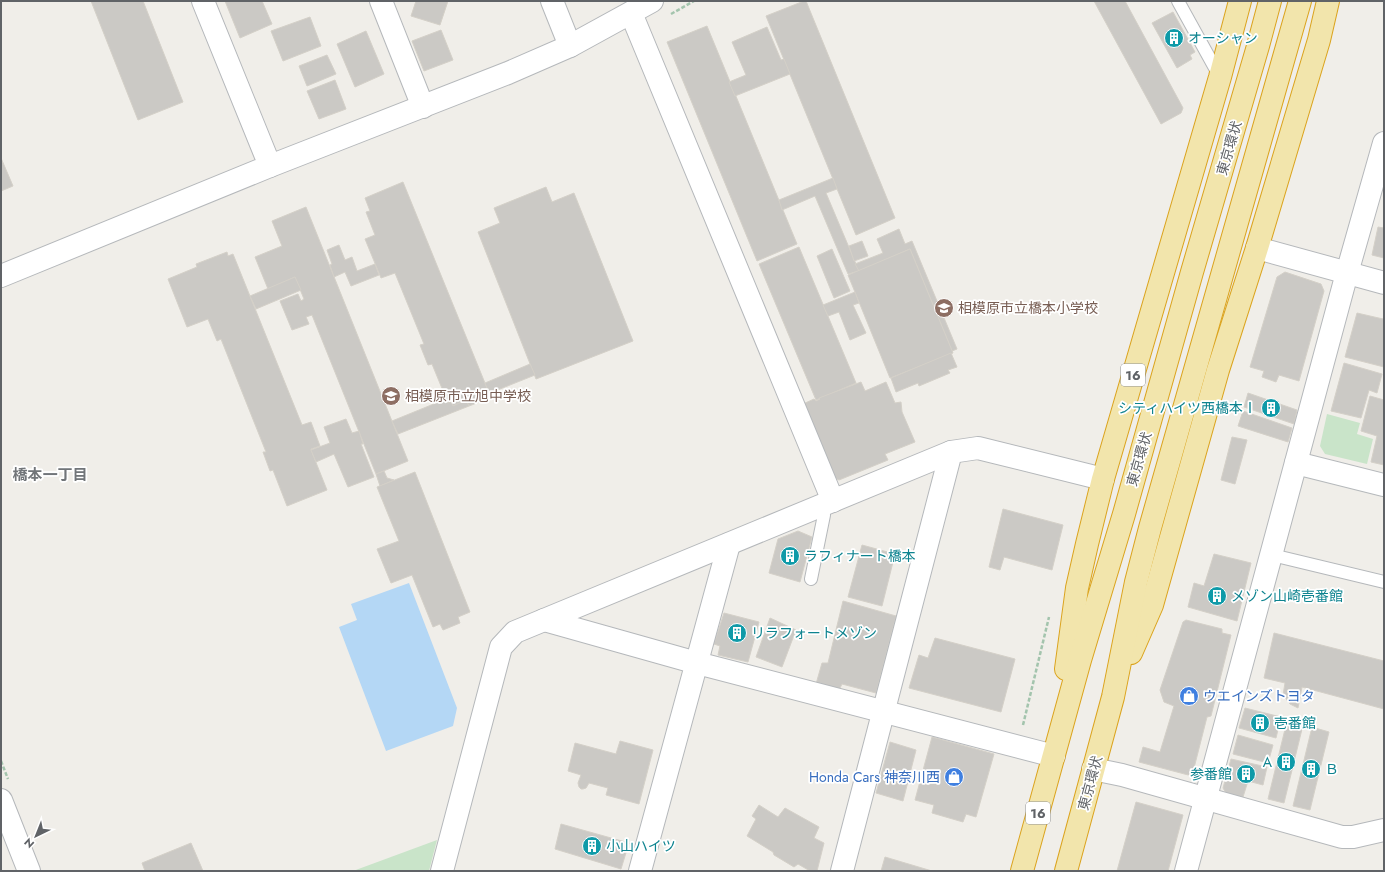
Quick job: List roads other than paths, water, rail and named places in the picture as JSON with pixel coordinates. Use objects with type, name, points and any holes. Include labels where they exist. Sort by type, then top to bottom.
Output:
[{"type":"highway","name":"16","points":[[1054,756],[1077,588],[1103,479],[1220,77],[1240,1]]},
{"type":"highway","name":"東京環状","points":[[1022,871],[1080,660],[1124,514],[1270,1]]},
{"type":"highway","name":"東京環状","points":[[1066,871],[1113,697],[1136,582],[1150,528],[1300,1]]},
{"type":"highway","points":[[1113,697],[1152,604],[1218,370],[1257,248],[1317,47],[1328,1]]},
{"type":"street","points":[[203,1],[270,166]]},
{"type":"street","points":[[381,1],[423,107]]},
{"type":"street","points":[[552,1],[570,46]]},
{"type":"street","points":[[1,276],[270,166],[508,73],[570,46],[652,1]]},
{"type":"street","points":[[631,13],[828,503]]},
{"type":"street","points":[[1186,871],[1347,273],[1383,153]]},
{"type":"street","points":[[1257,248],[1384,283]]},
{"type":"street","points":[[442,871],[501,646],[515,632],[952,452],[978,448],[1103,479]]},
{"type":"street","points":[[842,871],[952,452]]},
{"type":"street","points":[[1296,463],[1384,485]]},
{"type":"street","points":[[640,871],[729,544]]},
{"type":"street","points":[[544,620],[697,663],[1054,756]]},
{"type":"street","points":[[1093,769],[1122,775],[1342,837],[1353,837],[1384,830]]},
{"type":"street","points":[[1,800],[29,871]]},
{"type":"lane","points":[[1178,1],[1220,77]]},
{"type":"lane","points":[[811,579],[824,515],[828,503]]},
{"type":"lane","points":[[1272,555],[1384,582]]},
{"type":"water","points":[[409,583],[457,708],[453,726],[386,751],[339,627],[357,620],[351,604]]},
{"type":"place","name":"オーシャン","points":[[1174,38]]},
{"type":"place","name":"相模原市立橋本小学校","points":[[944,308]]},
{"type":"place","name":"相模原市立旭中学校","points":[[391,396]]},
{"type":"place","name":"シティハイツ西橋本Ⅰ","points":[[1271,408]]},
{"type":"place","name":"ラフィナート橋本","points":[[790,556]]},
{"type":"place","name":"メゾン山崎壱番館","points":[[1217,596]]},
{"type":"place","name":"リラフォートメゾン","points":[[737,633]]},
{"type":"place","name":"ウエインズトヨタ","points":[[1189,696]]},
{"type":"place","name":"壱番館","points":[[1260,723]]},
{"type":"place","name":"A","points":[[1286,762]]},
{"type":"place","name":"Ｂ","points":[[1311,769]]},
{"type":"place","name":"参番館","points":[[1246,774]]},
{"type":"place","name":"Honda Cars 神奈川西","points":[[954,777]]},
{"type":"place","name":"小山ハイツ","points":[[592,846]]},
{"type":"district","name":"橋本一丁目","points":[[50,475]]}]
